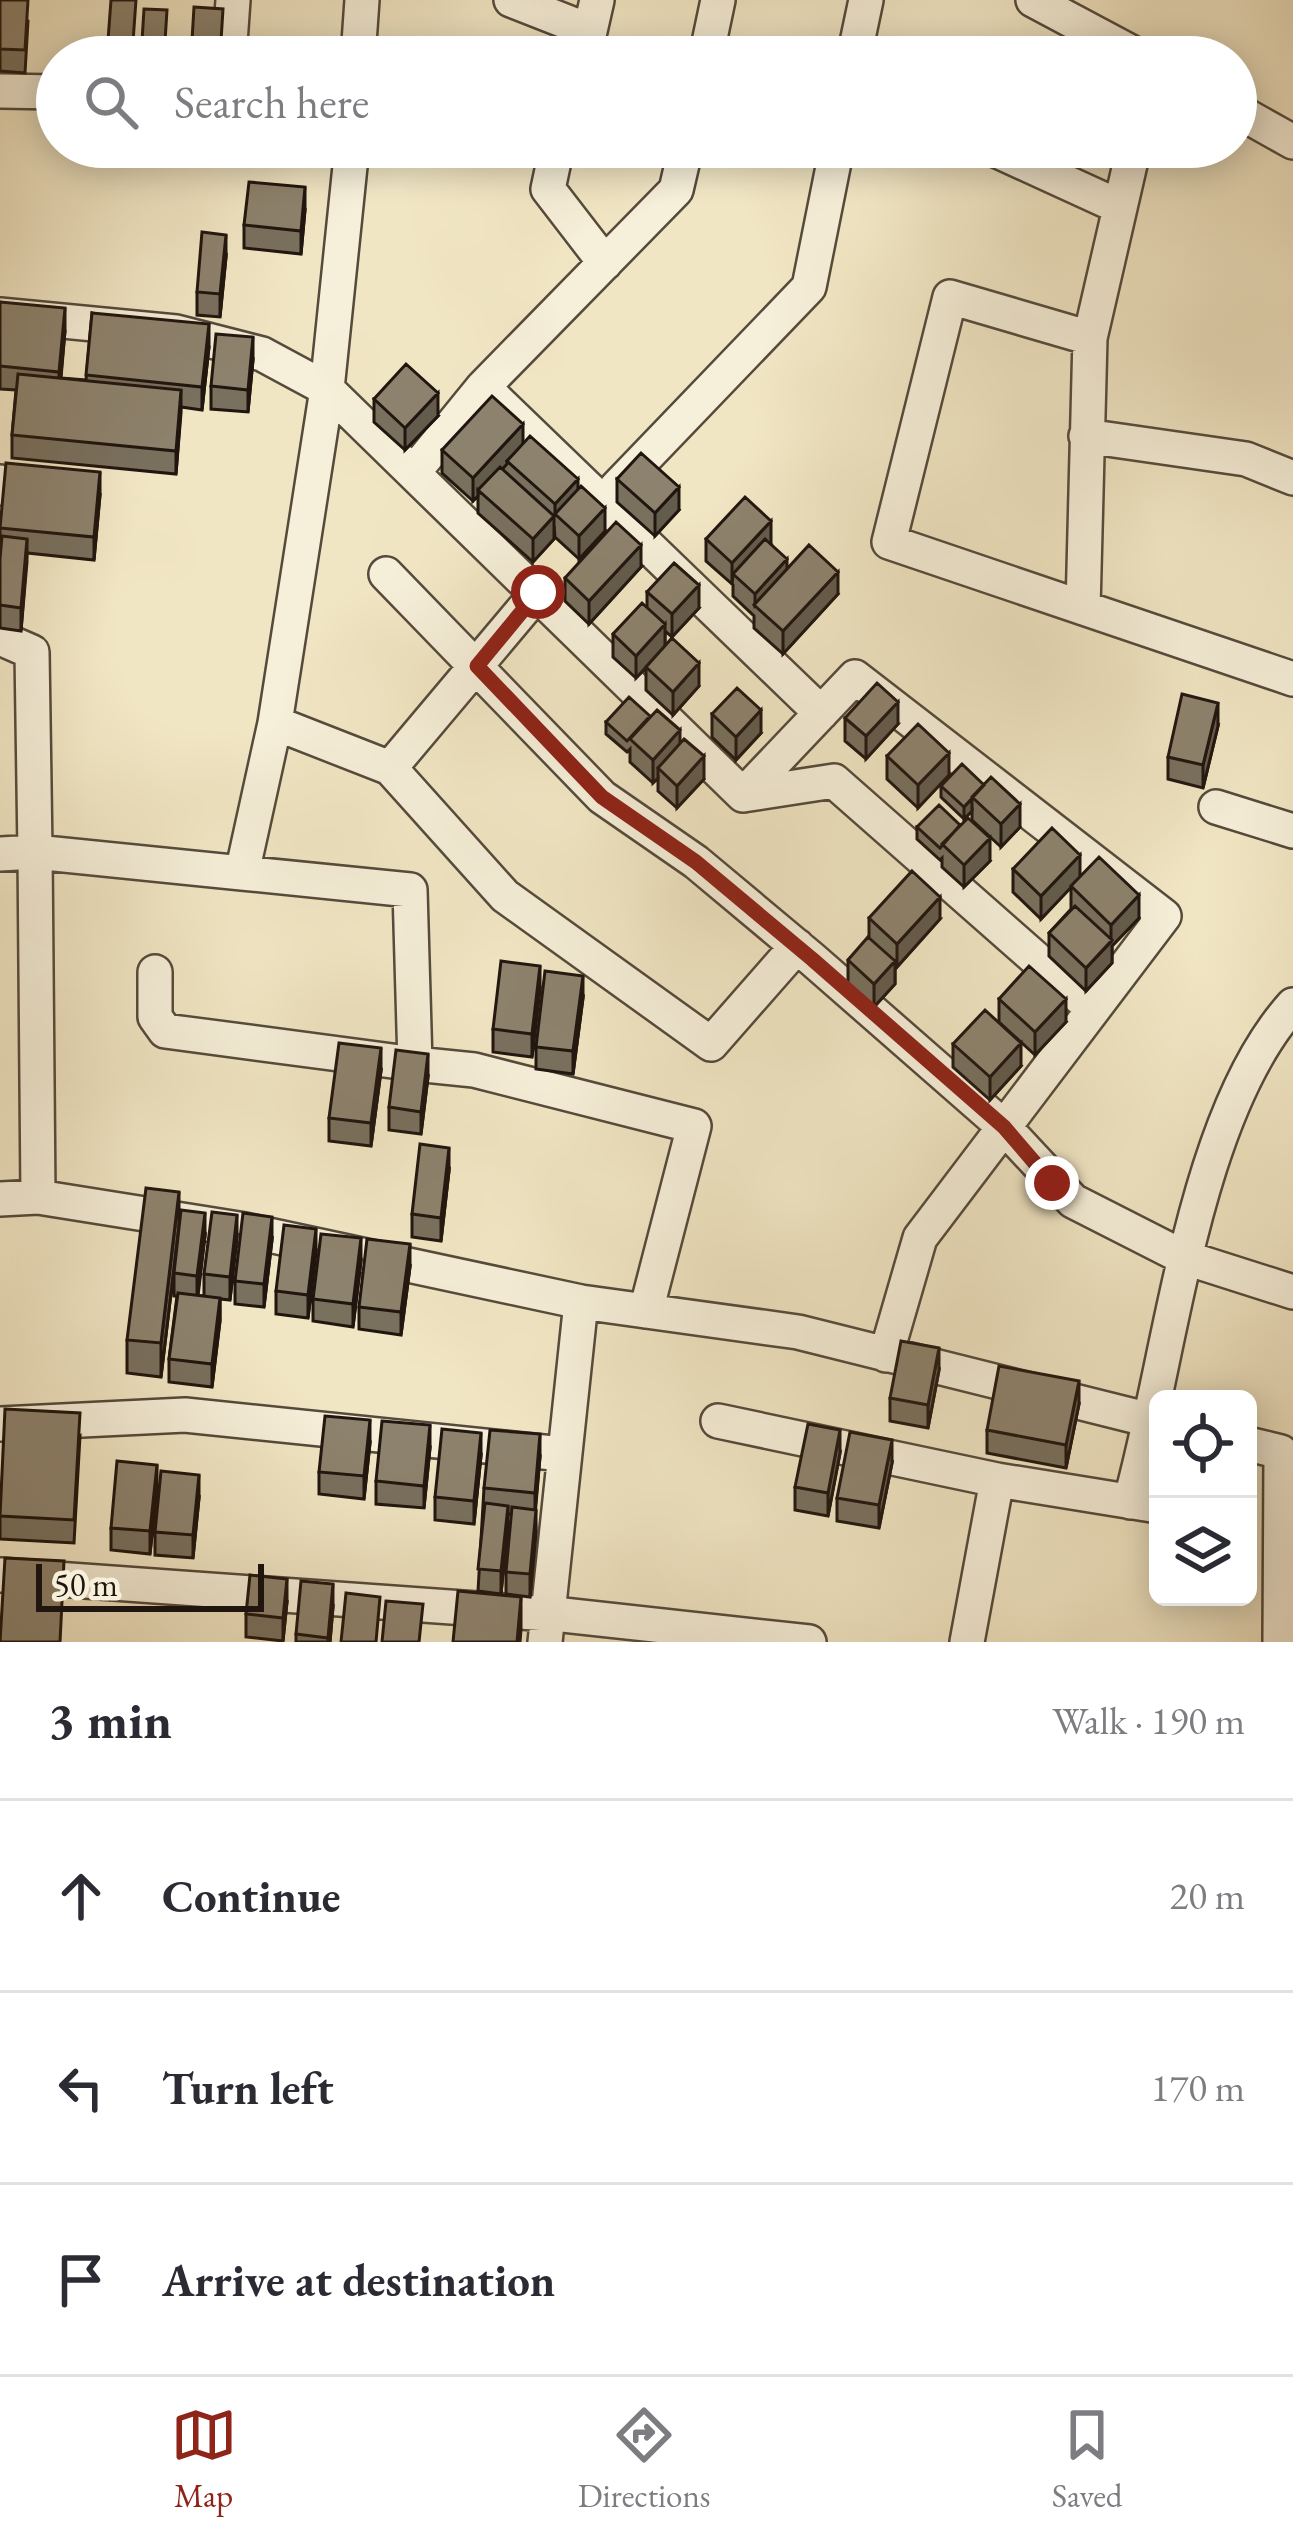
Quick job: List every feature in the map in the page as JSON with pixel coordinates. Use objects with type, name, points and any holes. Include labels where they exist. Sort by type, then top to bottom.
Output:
[{"type":"street","points":[[231,36],[232,0]]},
{"type":"street","points":[[359,36],[362,0]]},
{"type":"street","points":[[511,0],[586,28]]},
{"type":"street","points":[[710,36],[718,0]]},
{"type":"street","points":[[858,36],[866,0]]},
{"type":"street","points":[[1033,0],[1101,36]]},
{"type":"street","points":[[0,91],[36,92]]},
{"type":"street","points":[[1257,122],[1293,142]]},
{"type":"street","points":[[242,873],[275,724],[327,389],[350,168]]},
{"type":"street","points":[[552,168],[548,189],[605,262]]},
{"type":"street","points":[[412,473],[484,387],[676,190],[681,168]]},
{"type":"street","points":[[603,502],[809,287],[833,168]]},
{"type":"street","points":[[1036,168],[1120,206]]},
{"type":"street","points":[[1083,608],[1090,338],[1129,168]]},
{"type":"street","points":[[1090,338],[950,297],[889,542],[1293,679]]},
{"type":"street","points":[[0,314],[176,332],[262,354],[327,389],[742,795]]},
{"type":"street","points":[[484,387],[821,713]]},
{"type":"street","points":[[1086,436],[1246,459],[1293,478]]},
{"type":"street","points":[[386,574],[602,797],[696,862],[797,946],[1004,1127],[1073,1201],[1183,1257],[1293,1292]]},
{"type":"street","points":[[390,768],[538,592]]},
{"type":"street","points":[[0,638],[32,652],[38,1197]]},
{"type":"street","points":[[742,795],[855,677],[1164,916],[920,1238],[886,1354]]},
{"type":"street","points":[[275,724],[390,768],[505,896],[711,1044],[797,946]]},
{"type":"street","points":[[742,795],[834,781],[1093,1010]]},
{"type":"street","points":[[1216,807],[1293,831]]},
{"type":"street","points":[[0,854],[35,852],[410,890],[415,1064]]},
{"type":"street","points":[[155,972],[154,1017],[165,1031],[474,1070],[694,1126],[646,1311]]},
{"type":"street","points":[[1160,1390],[1183,1257],[1240,1091],[1293,1006]]},
{"type":"street","points":[[0,1198],[38,1197],[245,1230],[581,1302],[798,1332],[1149,1420]]},
{"type":"street","points":[[545,1629],[581,1302]]},
{"type":"street","points":[[0,1424],[184,1415],[563,1454]]},
{"type":"street","points":[[718,1421],[997,1480],[1144,1504],[1149,1466]]},
{"type":"street","points":[[1274,1450],[1264,1524],[1280,1642]]},
{"type":"street","points":[[967,1642],[997,1480]]},
{"type":"street","points":[[0,1575],[545,1629],[808,1642]]},
{"type":"building","points":[[0,0],[28,0],[25,50],[0,49]]},
{"type":"building","points":[[111,0],[136,0],[133,36],[108,36]]},
{"type":"building","points":[[194,7],[223,9],[221,36],[192,36]]},
{"type":"building","points":[[144,9],[167,10],[165,36],[142,36]]},
{"type":"building","points":[[249,182],[305,187],[301,231],[244,225]]},
{"type":"building","points":[[202,232],[226,235],[220,294],[197,292]]},
{"type":"building","points":[[0,302],[65,308],[59,372],[0,366]]},
{"type":"building","points":[[92,313],[209,324],[202,387],[86,375]]},
{"type":"building","points":[[216,334],[253,337],[248,390],[211,386]]},
{"type":"building","points":[[406,364],[438,393],[405,428],[374,399]]},
{"type":"building","points":[[18,374],[181,390],[176,451],[12,435]]},
{"type":"building","points":[[492,396],[523,424],[473,478],[442,450]]},
{"type":"building","points":[[530,436],[578,479],[555,504],[507,461]]},
{"type":"building","points":[[641,453],[679,487],[655,513],[617,479]]},
{"type":"building","points":[[6,463],[100,472],[94,537],[0,528]]},
{"type":"building","points":[[500,467],[554,516],[533,539],[478,490]]},
{"type":"building","points":[[581,486],[605,508],[579,536],[555,514]]},
{"type":"building","points":[[745,497],[771,521],[732,563],[706,539]]},
{"type":"building","points":[[616,522],[641,545],[589,601],[565,578]]},
{"type":"building","points":[[2,536],[27,539],[21,608],[0,605]]},
{"type":"building","points":[[765,539],[787,559],[755,594],[733,574]]},
{"type":"building","points":[[809,545],[838,572],[783,631],[754,605]]},
{"type":"building","points":[[674,563],[699,585],[672,614],[647,592]]},
{"type":"building","points":[[642,603],[665,624],[636,656],[613,634]]},
{"type":"building","points":[[672,638],[699,663],[673,692],[646,667]]},
{"type":"building","points":[[877,683],[898,702],[866,736],[845,718]]},
{"type":"building","points":[[737,688],[761,710],[736,737],[712,714]]},
{"type":"building","points":[[1182,694],[1218,703],[1203,765],[1168,757]]},
{"type":"building","points":[[629,697],[650,716],[627,741],[606,722]]},
{"type":"building","points":[[657,710],[680,730],[653,760],[630,739]]},
{"type":"building","points":[[918,724],[949,753],[918,785],[887,756]]},
{"type":"building","points":[[684,739],[704,756],[677,786],[658,768]]},
{"type":"building","points":[[962,764],[984,785],[964,807],[941,786]]},
{"type":"building","points":[[991,777],[1020,804],[1001,824],[972,797]]},
{"type":"building","points":[[939,805],[960,825],[940,848],[917,827]]},
{"type":"building","points":[[968,818],[990,838],[964,865],[942,844]]},
{"type":"building","points":[[1052,828],[1080,855],[1041,896],[1013,869]]},
{"type":"building","points":[[1099,857],[1139,895],[1111,925],[1071,886]]},
{"type":"building","points":[[912,871],[940,897],[897,944],[869,918]]},
{"type":"building","points":[[1075,906],[1112,940],[1086,968],[1049,933]]},
{"type":"building","points":[[868,937],[895,961],[874,984],[848,960]]},
{"type":"building","points":[[501,961],[540,966],[532,1034],[493,1029]]},
{"type":"building","points":[[1029,966],[1066,999],[1035,1032],[999,999]]},
{"type":"building","points":[[545,971],[583,976],[573,1051],[536,1047]]},
{"type":"building","points":[[985,1010],[1021,1043],[990,1077],[953,1044]]},
{"type":"building","points":[[339,1043],[381,1048],[371,1123],[329,1118]]},
{"type":"building","points":[[396,1050],[428,1054],[421,1112],[389,1107]]},
{"type":"building","points":[[420,1144],[449,1148],[441,1218],[412,1214]]},
{"type":"building","points":[[146,1188],[179,1192],[161,1343],[127,1340]]},
{"type":"building","points":[[181,1210],[205,1213],[197,1276],[174,1273]]},
{"type":"building","points":[[212,1212],[237,1215],[230,1277],[204,1274]]},
{"type":"building","points":[[243,1213],[272,1217],[264,1284],[235,1281]]},
{"type":"building","points":[[284,1225],[316,1229],[308,1295],[276,1291]]},
{"type":"building","points":[[321,1234],[361,1238],[353,1304],[313,1299]]},
{"type":"building","points":[[367,1239],[410,1244],[401,1312],[359,1307]]},
{"type":"building","points":[[178,1293],[220,1298],[212,1364],[169,1359]]},
{"type":"building","points":[[901,1341],[939,1348],[928,1405],[890,1398]]},
{"type":"building","points":[[999,1366],[1079,1381],[1066,1445],[987,1430]]},
{"type":"building","points":[[5,1409],[80,1413],[74,1520],[0,1516]]},
{"type":"building","points":[[325,1416],[370,1420],[364,1476],[319,1472]]},
{"type":"building","points":[[382,1421],[430,1425],[424,1486],[376,1481]]},
{"type":"building","points":[[808,1424],[840,1430],[828,1493],[795,1487]]},
{"type":"building","points":[[442,1429],[481,1433],[474,1501],[435,1497]]},
{"type":"building","points":[[490,1430],[540,1434],[535,1493],[484,1488]]},
{"type":"building","points":[[850,1432],[892,1440],[879,1505],[837,1498]]},
{"type":"building","points":[[117,1461],[157,1465],[150,1531],[111,1528]]},
{"type":"building","points":[[161,1471],[199,1475],[193,1535],[155,1532]]},
{"type":"building","points":[[485,1503],[508,1506],[501,1571],[478,1569]]},
{"type":"building","points":[[512,1507],[536,1510],[530,1574],[506,1572]]},
{"type":"building","points":[[5,1558],[64,1561],[60,1642],[0,1642]]},
{"type":"building","points":[[250,1575],[287,1579],[283,1618],[246,1614]]},
{"type":"building","points":[[301,1581],[333,1584],[328,1638],[296,1634]]},
{"type":"building","points":[[458,1591],[521,1597],[517,1642],[453,1642]]},
{"type":"building","points":[[346,1593],[380,1597],[376,1642],[341,1642]]},
{"type":"building","points":[[386,1601],[423,1604],[419,1642],[382,1642]]},
{"type":"route","points":[[538,592],[477,666],[602,797],[696,862],[812,959],[1004,1127],[1052,1183]]}]
